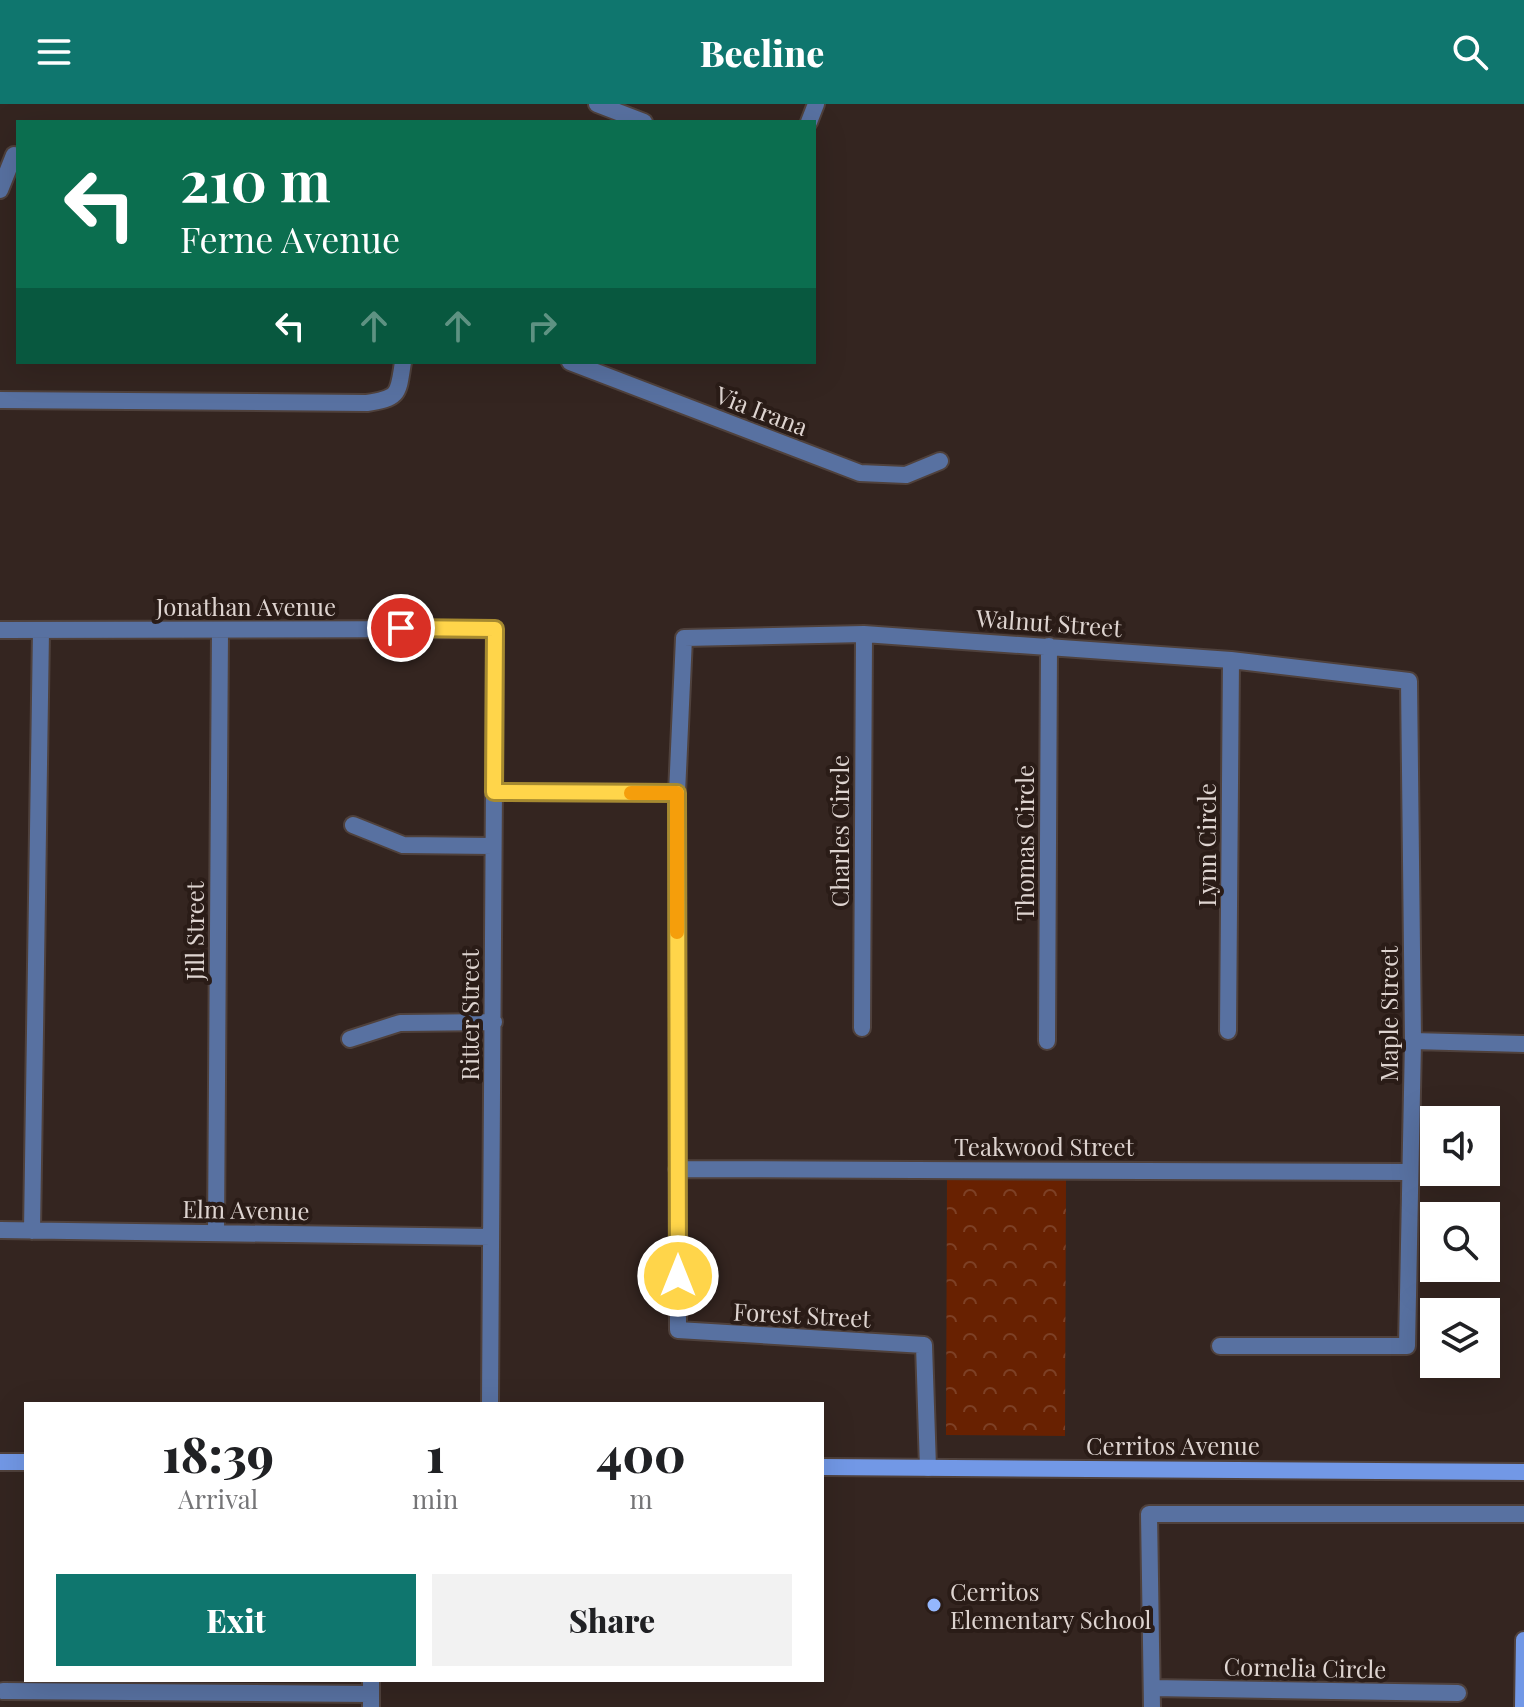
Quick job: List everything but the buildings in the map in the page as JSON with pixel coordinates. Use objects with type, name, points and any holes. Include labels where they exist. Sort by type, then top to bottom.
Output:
[{"type":"main road","points":[[0,1462],[24,1462]]},
{"type":"main road","name":"Cerritos Avenue","points":[[824,1467],[1524,1472]]},
{"type":"main road","points":[[1523,1707],[1524,1640]]},
{"type":"street","points":[[597,104],[639,120]]},
{"type":"street","points":[[0,190],[11,154]]},
{"type":"street","points":[[0,400],[367,403],[389,399],[398,389],[403,364]]},
{"type":"street","name":"Via Irana","points":[[575,364],[860,473],[906,475],[940,461]]},
{"type":"street","name":"Jonathan Avenue","points":[[0,630],[492,627]]},
{"type":"street","name":"Ritter Street","points":[[490,1402],[496,632],[492,627]]},
{"type":"street","name":"Jill Street","points":[[216,1232],[220,630]]},
{"type":"street","points":[[32,1231],[41,631]]},
{"type":"street","name":"Walnut Street","points":[[677,793],[684,638],[864,634],[1231,660],[1409,681]]},
{"type":"street","name":"Charles Circle","points":[[862,1028],[864,634]]},
{"type":"street","name":"Thomas Circle","points":[[1047,1041],[1049,646]]},
{"type":"street","name":"Lynn Circle","points":[[1228,1031],[1231,660]]},
{"type":"street","name":"Maple Street","points":[[1220,1346],[1407,1346],[1413,1041],[1409,681]]},
{"type":"street","points":[[494,792],[677,793],[677,1169]]},
{"type":"street","points":[[353,825],[403,845],[493,846]]},
{"type":"street","points":[[350,1039],[400,1023],[494,1022]]},
{"type":"street","points":[[1413,1041],[1524,1044]]},
{"type":"street","name":"Teakwood Street","points":[[677,1169],[1410,1172]]},
{"type":"street","name":"Forest Street","points":[[677,1169],[678,1330],[924,1345],[928,1468]]},
{"type":"street","name":"Elm Avenue","points":[[0,1230],[491,1237]]},
{"type":"street","points":[[1152,1707],[1149,1514],[1524,1514]]},
{"type":"street","name":"Cornelia Circle","points":[[1152,1688],[1458,1693]]},
{"type":"street","points":[[3,1691],[21,1699],[371,1694]]},
{"type":"green space","points":[[947,1176],[1066,1176],[1065,1436],[946,1435]]},
{"type":"slow traffic","points":[[631,793],[677,793],[677,932]]},
{"type":"place","name":"Cerritos Elementary School","points":[[934,1605]]},
{"type":"route","points":[[401,628],[495,629],[494,792],[677,793],[678,1276]]}]
